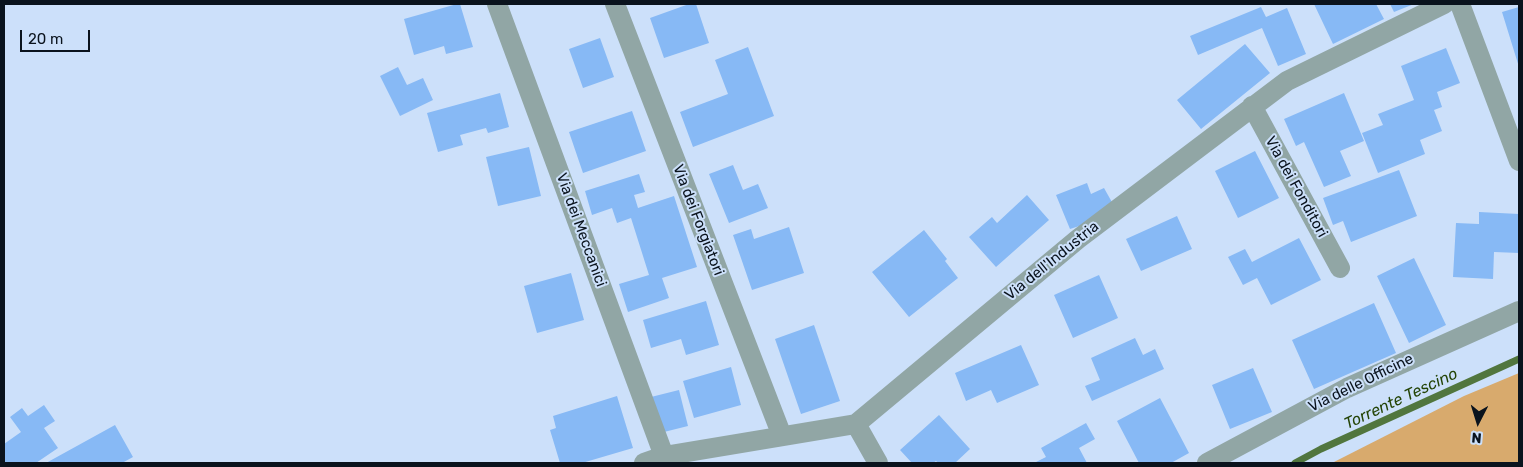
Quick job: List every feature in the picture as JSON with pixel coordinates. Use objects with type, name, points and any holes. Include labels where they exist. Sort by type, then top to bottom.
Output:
[{"type":"street","name":"Via dei Meccanici","points":[[497,4],[664,456]]},
{"type":"street","name":"Via dei Forgiatori","points":[[615,4],[782,436]]},
{"type":"street","name":"Via dell'Industria","points":[[856,424],[1078,239],[1287,81],[1444,4]]},
{"type":"street","points":[[1460,4],[1519,161]]},
{"type":"street","name":"Via dei Fonditori","points":[[1252,106],[1340,268]]},
{"type":"street","name":"Via delle Officine","points":[[1207,463],[1347,388],[1519,311]]},
{"type":"street","points":[[644,463],[664,456],[856,424],[878,463]]},
{"type":"shaded area","points":[[1519,373],[1519,463],[1332,463],[1464,396]]},
{"type":"building","points":[[460,4],[473,47],[446,54],[444,46],[414,55],[404,19]]},
{"type":"building","points":[[689,4],[696,4],[709,43],[664,58],[650,18]]},
{"type":"building","points":[[1314,4],[1376,4],[1384,19],[1333,44]]},
{"type":"building","points":[[1390,4],[1414,4],[1394,12]]},
{"type":"building","points":[[1261,7],[1266,17],[1287,8],[1306,54],[1278,66],[1262,28],[1198,55],[1190,36]]},
{"type":"building","points":[[1519,7],[1519,67],[1502,12]]},
{"type":"building","points":[[600,38],[614,77],[583,88],[569,49]]},
{"type":"building","points":[[1245,44],[1270,73],[1201,129],[1177,100]]},
{"type":"building","points":[[748,47],[774,116],[693,147],[680,112],[728,94],[715,60]]},
{"type":"building","points":[[1446,48],[1460,83],[1437,92],[1442,107],[1434,110],[1442,131],[1420,140],[1425,154],[1378,173],[1362,133],[1383,125],[1378,114],[1414,100],[1401,66]]},
{"type":"building","points":[[398,67],[407,85],[423,78],[433,100],[400,116],[380,76]]},
{"type":"building","points":[[500,93],[509,127],[488,133],[486,128],[460,135],[463,145],[438,152],[427,113]]},
{"type":"building","points":[[1344,93],[1364,141],[1340,151],[1351,176],[1324,187],[1304,142],[1296,146],[1284,119]]},
{"type":"building","points":[[632,111],[646,151],[583,173],[569,132]]},
{"type":"building","points":[[529,147],[541,196],[498,206],[486,157]]},
{"type":"building","points":[[1255,151],[1279,198],[1238,218],[1215,171]]},
{"type":"building","points":[[733,165],[743,190],[758,184],[768,208],[729,223],[709,174]]},
{"type":"building","points":[[1399,170],[1417,216],[1351,242],[1343,221],[1333,225],[1323,198]]},
{"type":"building","points":[[639,174],[645,192],[634,195],[638,208],[674,196],[697,267],[662,278],[669,298],[628,312],[619,284],[649,275],[631,218],[617,223],[612,208],[592,215],[585,191]]},
{"type":"building","points":[[1087,183],[1091,194],[1104,188],[1113,204],[1092,222],[1070,229],[1056,195]]},
{"type":"building","points":[[1027,195],[1049,220],[996,267],[969,237],[992,217],[997,223]]},
{"type":"building","points":[[1479,212],[1519,214],[1519,253],[1494,252],[1493,279],[1453,277],[1456,223],[1479,224]]},
{"type":"building","points":[[1177,216],[1192,249],[1141,271],[1126,239]]},
{"type":"building","points":[[789,227],[804,273],[752,290],[733,235],[751,229],[754,239]]},
{"type":"building","points":[[924,230],[947,259],[945,261],[958,278],[909,317],[872,272]]},
{"type":"building","points":[[1299,238],[1321,280],[1271,305],[1257,278],[1243,285],[1228,257],[1245,249],[1252,262]]},
{"type":"building","points":[[1414,258],[1446,325],[1409,343],[1377,276]]},
{"type":"building","points":[[571,273],[584,320],[537,333],[524,286]]},
{"type":"building","points":[[1099,275],[1118,318],[1073,338],[1054,295]]},
{"type":"building","points":[[706,301],[719,345],[686,355],[681,339],[651,348],[643,320]]},
{"type":"building","points":[[1374,303],[1396,353],[1314,389],[1292,340]]},
{"type":"building","points":[[814,325],[840,401],[801,414],[775,339]]},
{"type":"building","points":[[1135,338],[1143,355],[1155,349],[1164,369],[1092,401],[1085,386],[1100,380],[1091,358]]},
{"type":"building","points":[[1021,345],[1039,385],[997,403],[991,390],[966,401],[955,373]]},
{"type":"building","points":[[731,367],[741,405],[694,418],[683,381]]},
{"type":"building","points":[[1253,368],[1272,412],[1230,429],[1212,385]]},
{"type":"building","points":[[679,390],[688,426],[660,433],[651,397]]},
{"type":"building","points":[[617,396],[633,448],[582,463],[560,463],[550,430],[556,428],[553,416]]},
{"type":"building","points":[[1160,398],[1189,453],[1171,463],[1139,463],[1117,421]]},
{"type":"building","points":[[44,405],[55,421],[44,428],[58,448],[36,463],[4,463],[4,444],[21,432],[10,417],[22,408],[28,416]]},
{"type":"building","points":[[939,415],[970,449],[955,463],[938,463],[936,461],[933,463],[912,463],[900,450]]},
{"type":"building","points":[[1086,423],[1095,439],[1079,448],[1087,463],[1034,463],[1046,457],[1041,448]]},
{"type":"building","points":[[115,425],[133,457],[122,463],[46,463]]},
{"type":"waterway","name":"Torrente Tescino","points":[[1295,463],[1321,449],[1519,359]]}]
